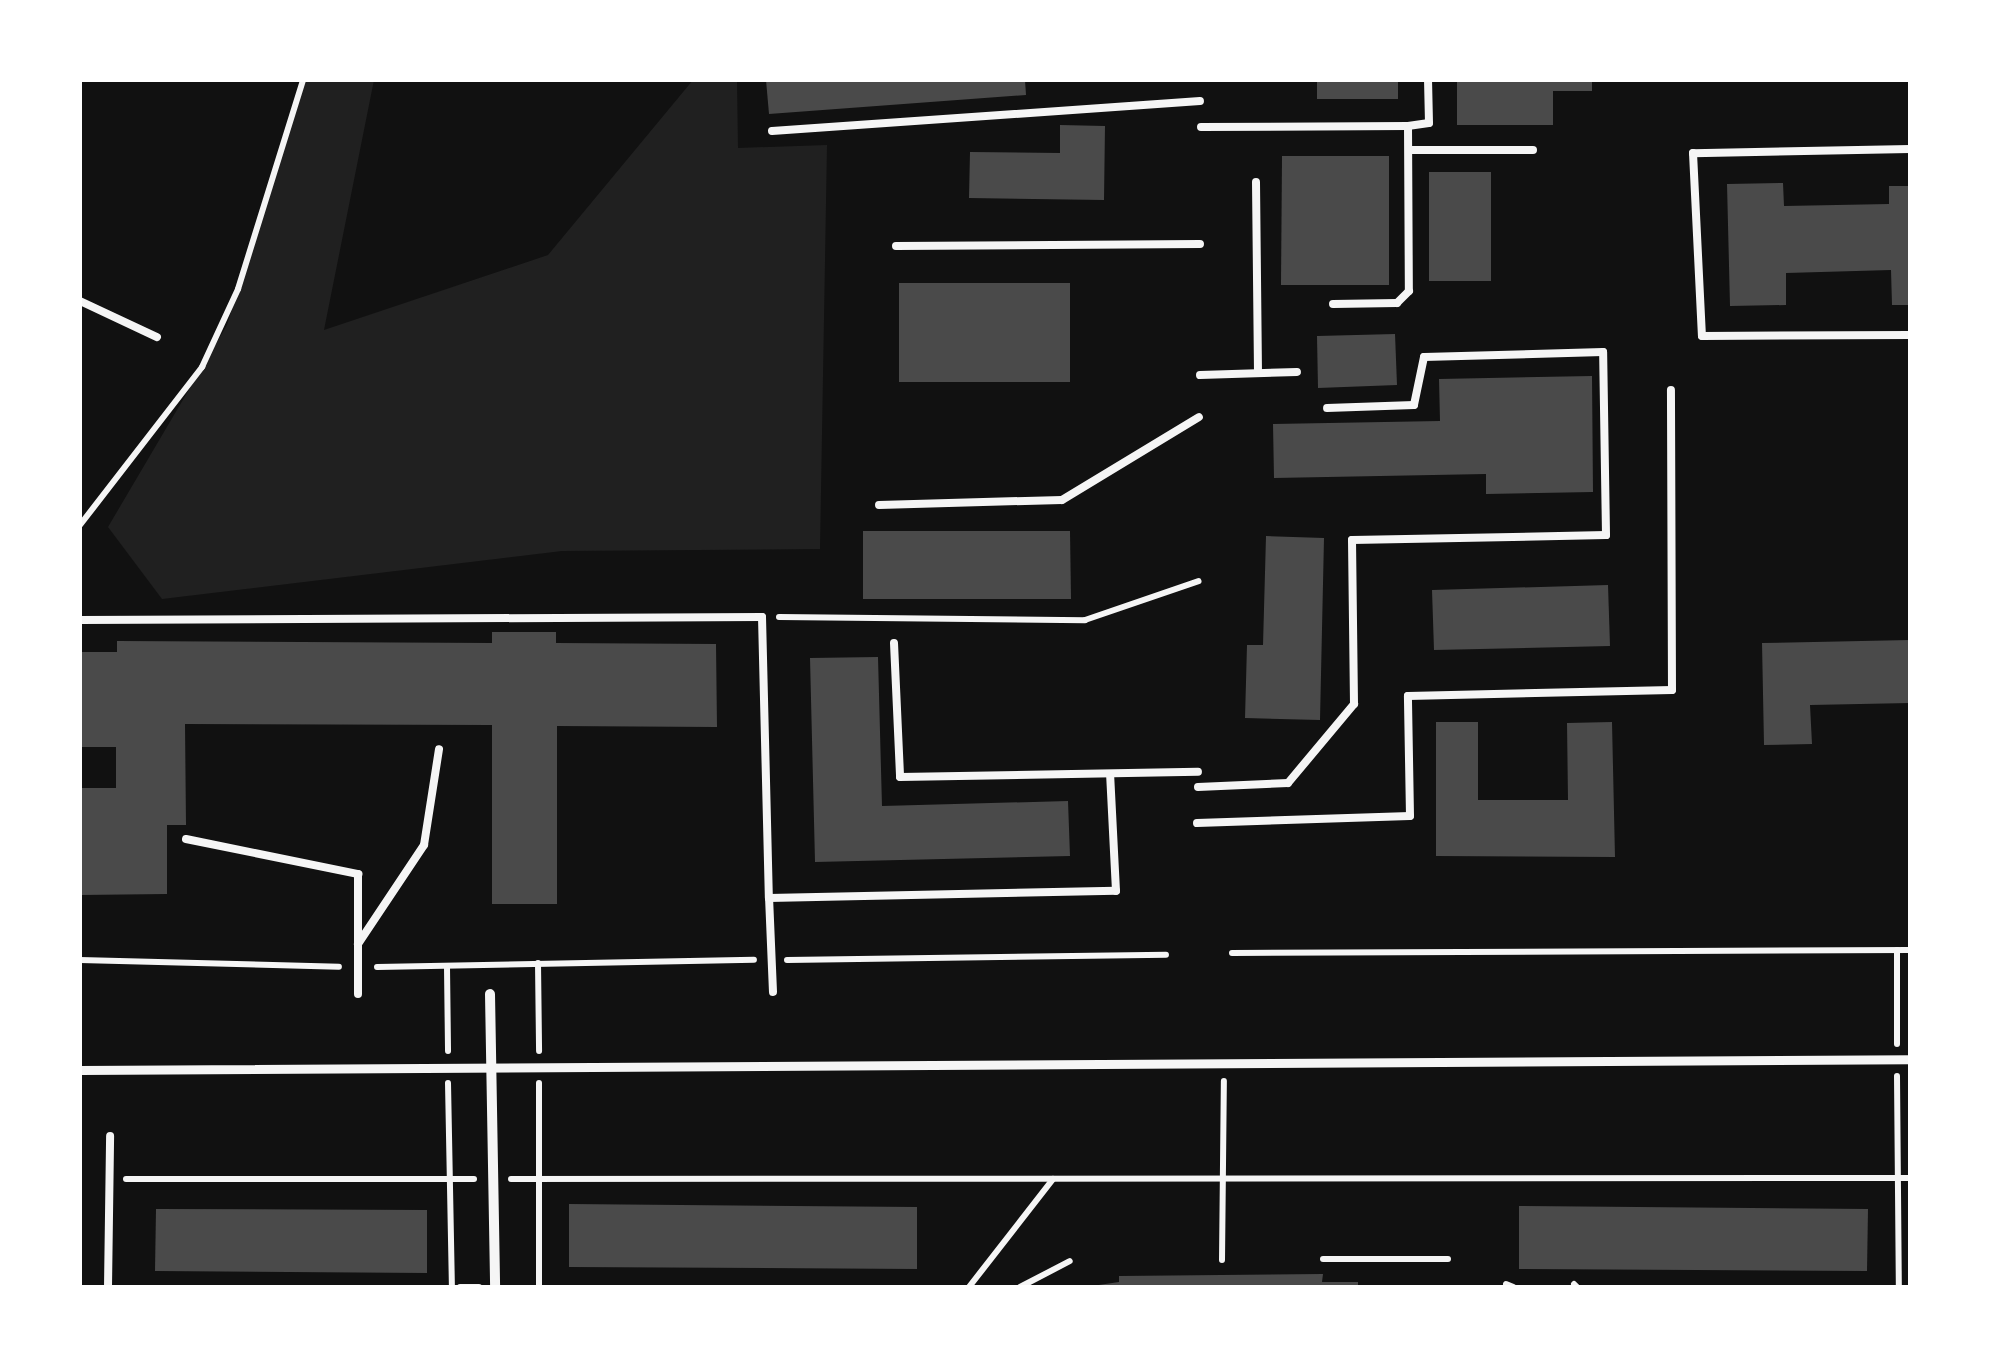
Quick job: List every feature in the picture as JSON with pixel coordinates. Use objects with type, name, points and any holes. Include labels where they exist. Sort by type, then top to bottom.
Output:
[{"type":"street","points":[[490,994],[495,1287]]},
{"type":"street","points":[[80,1070],[491,1064],[1910,1059]]},
{"type":"lane","points":[[1201,127],[1429,124],[1428,80]]},
{"type":"lane","points":[[772,131],[1200,101]]},
{"type":"lane","points":[[1332,304],[1397,303],[1409,290],[1408,126]]},
{"type":"lane","points":[[1910,149],[1693,153],[1702,336],[1910,334]]},
{"type":"lane","points":[[1409,150],[1533,150]]},
{"type":"lane","points":[[1256,182],[1258,374]]},
{"type":"lane","points":[[896,246],[1200,244]]},
{"type":"lane","points":[[80,301],[157,337]]},
{"type":"lane","points":[[1198,787],[1288,783],[1354,704],[1352,540],[1606,535],[1603,352],[1424,358],[1414,405],[1326,408]]},
{"type":"lane","points":[[1200,376],[1297,372]]},
{"type":"lane","points":[[1197,823],[1410,816],[1408,696],[1672,690],[1671,390]]},
{"type":"lane","points":[[880,505],[1062,500],[1199,417]]},
{"type":"lane","points":[[80,620],[762,617],[774,992]]},
{"type":"lane","points":[[894,643],[900,777],[1198,772]]},
{"type":"lane","points":[[358,944],[424,845],[439,749]]},
{"type":"lane","points":[[769,898],[1116,891],[1110,774]]},
{"type":"lane","points":[[186,840],[358,874],[358,994]]},
{"type":"lane","points":[[108,1287],[110,1136]]},
{"type":"path","points":[[80,524],[202,367],[238,289],[304,80]]},
{"type":"path","points":[[762,617],[1085,620],[1198,581]]},
{"type":"path","points":[[1897,950],[1899,1287]]},
{"type":"path","points":[[1232,953],[1910,950]]},
{"type":"path","points":[[80,960],[357,968],[1166,955]]},
{"type":"path","points":[[447,967],[452,1287]]},
{"type":"path","points":[[1222,1260],[1224,1062]]},
{"type":"path","points":[[110,1179],[1910,1178]]},
{"type":"path","points":[[970,1287],[1053,1179]]},
{"type":"path","points":[[538,1287],[540,1205]]},
{"type":"path","points":[[1322,1260],[1448,1259]]},
{"type":"path","points":[[1020,1287],[1070,1261]]},
{"type":"shaded area","points":[[304,80],[374,80],[324,330],[548,255],[693,80],[737,80],[738,148],[827,145],[820,549],[562,551],[162,599],[108,527],[227,325]]},
{"type":"building","points":[[766,80],[1025,80],[1026,95],[769,114]]},
{"type":"building","points":[[1317,80],[1398,80],[1398,99],[1317,99]]},
{"type":"building","points":[[1457,80],[1592,80],[1592,91],[1553,91],[1553,125],[1457,125]]},
{"type":"building","points":[[1060,125],[1105,126],[1104,200],[969,198],[970,152],[1060,153]]},
{"type":"building","points":[[1282,156],[1389,156],[1389,285],[1281,285]]},
{"type":"building","points":[[1429,172],[1491,172],[1491,281],[1429,281]]},
{"type":"building","points":[[1783,183],[1784,206],[1889,204],[1889,186],[1910,186],[1910,305],[1892,305],[1891,270],[1786,273],[1786,305],[1730,306],[1727,184]]},
{"type":"building","points":[[899,283],[1070,283],[1070,382],[899,382]]},
{"type":"building","points":[[1395,334],[1397,385],[1318,388],[1317,336]]},
{"type":"building","points":[[1592,376],[1593,492],[1486,494],[1486,474],[1274,478],[1273,424],[1440,421],[1439,379]]},
{"type":"building","points":[[863,531],[1070,531],[1071,599],[863,599]]},
{"type":"building","points":[[1266,536],[1324,538],[1320,720],[1245,718],[1247,645],[1263,645]]},
{"type":"building","points":[[1608,585],[1610,646],[1434,650],[1432,590]]},
{"type":"building","points":[[492,632],[556,632],[556,643],[716,644],[717,727],[557,726],[557,904],[492,904],[492,725],[185,724],[186,825],[167,825],[167,894],[80,895],[80,788],[116,788],[116,747],[80,747],[80,652],[117,652],[117,641],[492,643]]},
{"type":"building","points":[[1910,640],[1910,703],[1810,705],[1812,744],[1764,745],[1762,643]]},
{"type":"building","points":[[878,657],[882,806],[1068,801],[1070,856],[815,862],[810,658]]},
{"type":"building","points":[[1436,722],[1478,722],[1478,800],[1568,800],[1567,723],[1612,722],[1615,857],[1436,856]]},
{"type":"building","points":[[569,1204],[917,1207],[917,1269],[569,1267]]},
{"type":"building","points":[[1519,1206],[1868,1209],[1867,1271],[1519,1269]]},
{"type":"building","points":[[156,1209],[427,1210],[427,1273],[155,1271]]},
{"type":"building","points":[[1323,1274],[1322,1282],[1358,1282],[1358,1287],[1085,1287],[1119,1282],[1119,1276]]}]
